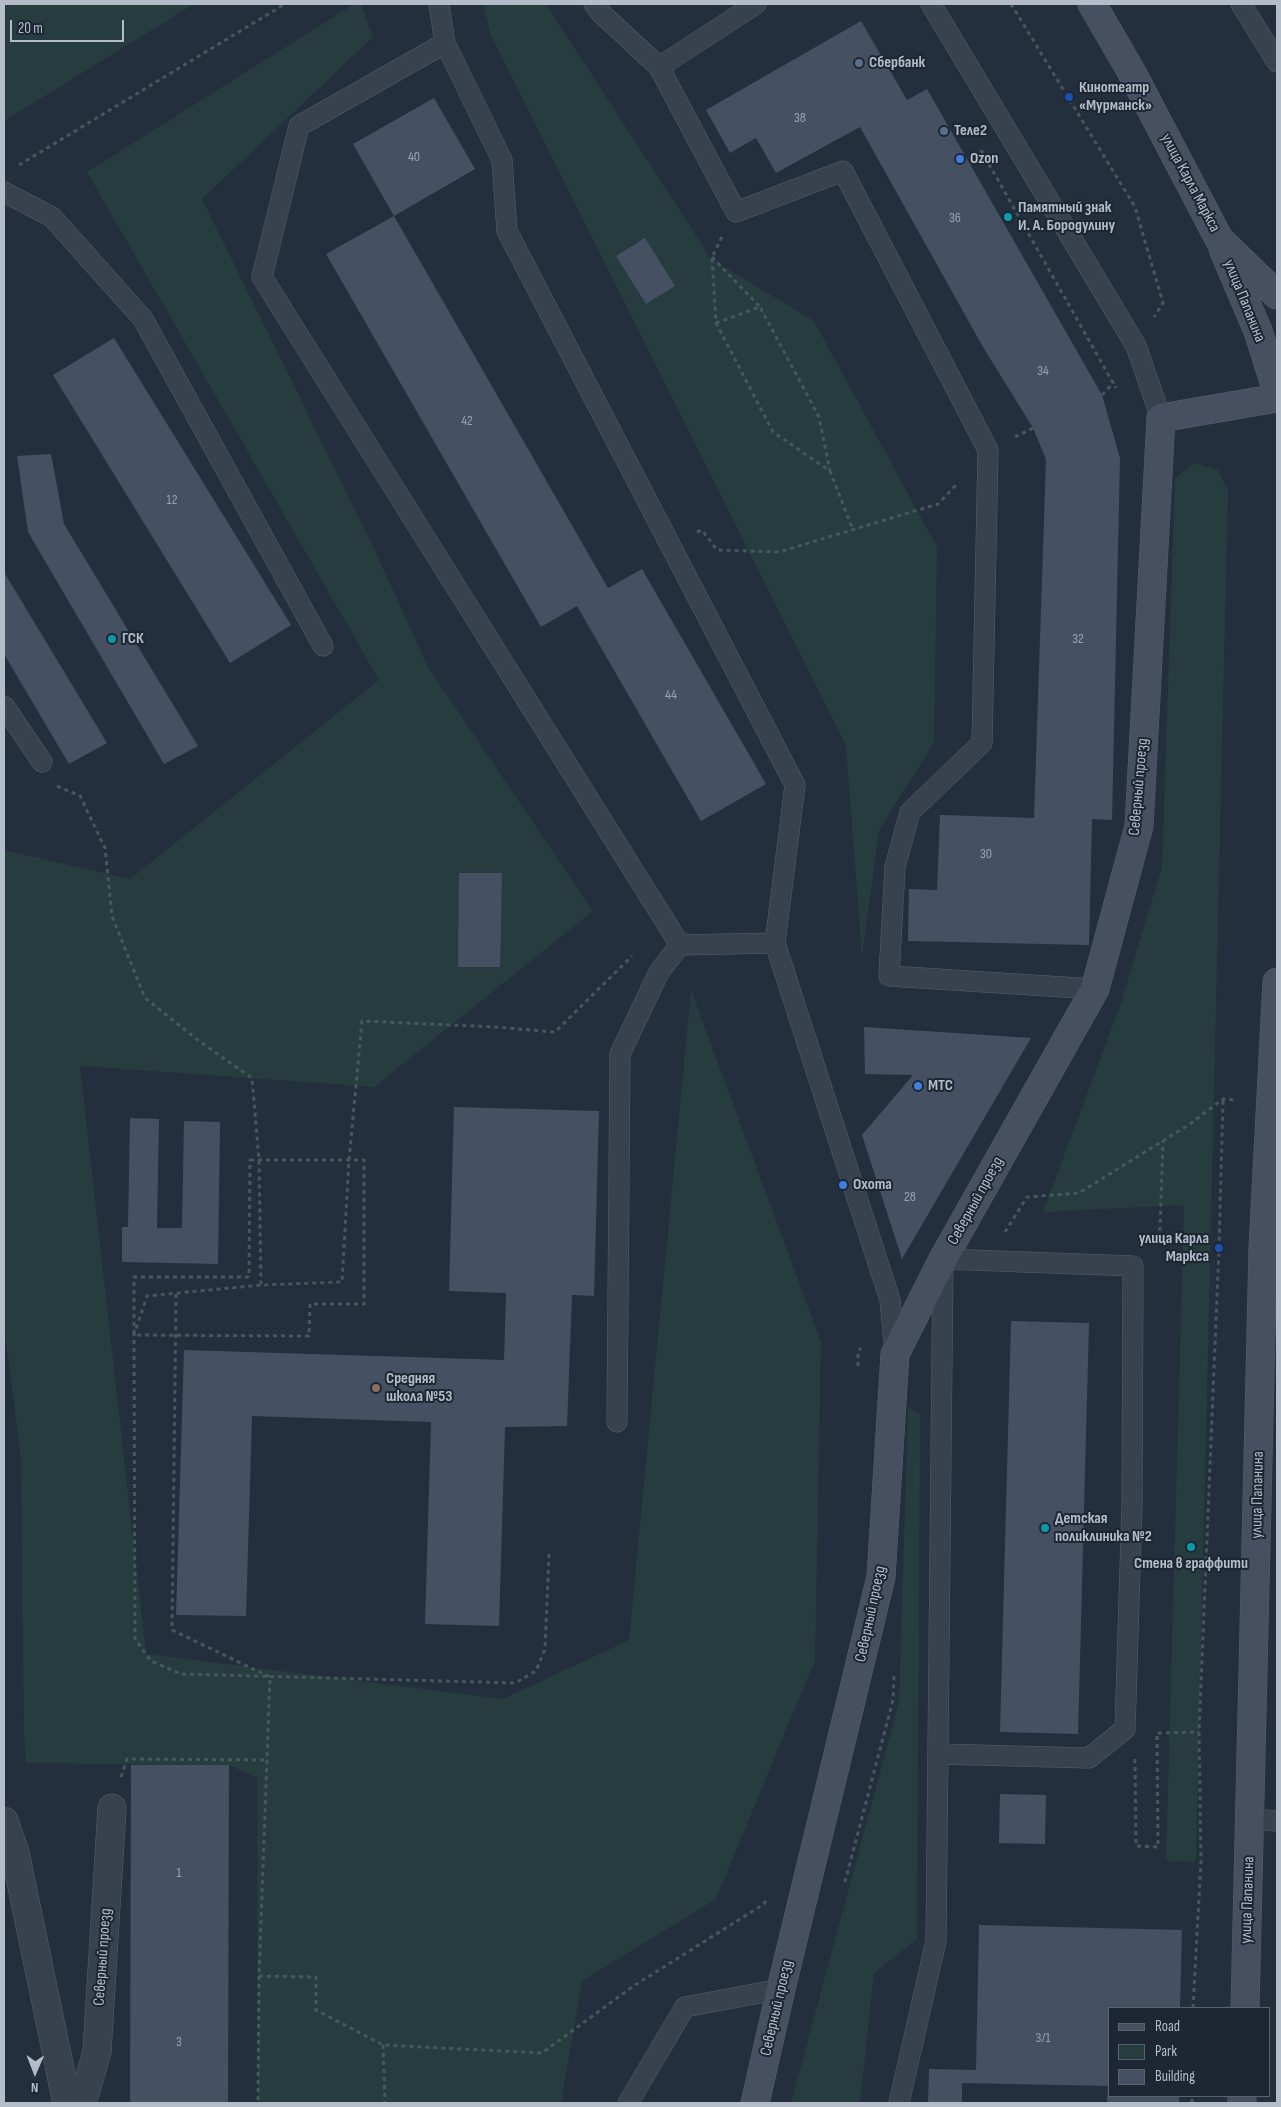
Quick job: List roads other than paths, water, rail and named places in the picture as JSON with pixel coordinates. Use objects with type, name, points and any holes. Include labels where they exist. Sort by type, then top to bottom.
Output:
[{"type":"street","name":"улица Карла Маркса","points":[[1092,4],[1131,71],[1219,239],[1277,295]]},
{"type":"street","name":"улица Папанина","points":[[1219,239],[1258,331],[1277,391]]},
{"type":"street","points":[[1161,418],[1277,398]]},
{"type":"street","name":"Северный проезд","points":[[755,2103],[881,1577],[895,1354],[943,1259],[1095,988],[1139,826],[1161,418]]},
{"type":"street","name":"улица Папанина","points":[[1245,2007],[1264,1248],[1277,982]]},
{"type":"street","name":"Северный проезд","points":[[82,2103],[97,2052],[112,1808]]},
{"type":"street","points":[[4,1821],[15,1853],[67,2103]]},
{"type":"lane","points":[[439,4],[446,43],[502,160],[507,231],[795,785],[775,943],[890,1300],[895,1354]]},
{"type":"lane","points":[[594,4],[601,13],[658,67],[736,212],[843,171],[988,450],[982,743],[910,812],[895,867],[890,976],[1095,988]]},
{"type":"lane","points":[[658,67],[756,4]]},
{"type":"lane","points":[[931,4],[1136,346],[1161,418]]},
{"type":"lane","points":[[1241,4],[1277,62]]},
{"type":"lane","points":[[446,43],[299,126],[262,277],[680,945]]},
{"type":"lane","points":[[4,192],[52,217],[144,319],[324,646]]},
{"type":"lane","points":[[4,706],[42,762]]},
{"type":"lane","points":[[680,945],[775,943]]},
{"type":"lane","points":[[617,1422],[620,1054],[659,972],[680,945]]},
{"type":"lane","points":[[899,2103],[936,1941],[943,1259],[1133,1266],[1132,1505],[1125,1729],[1089,1758],[939,1754]]},
{"type":"lane","points":[[1250,1819],[1277,1821]]},
{"type":"lane","points":[[628,2103],[685,2007],[781,1989]]},
{"type":"place","name":"Сбербанк","points":[[859,63]]},
{"type":"place","name":"Кинотеатр «Мурманск»","points":[[1069,97]]},
{"type":"place","name":"Теле2","points":[[944,131]]},
{"type":"place","name":"Ozon","points":[[960,159]]},
{"type":"place","name":"Памятный знак И. А. Бородулину","points":[[1008,217]]},
{"type":"place","name":"ГСК","points":[[112,639]]},
{"type":"place","name":"МТС","points":[[918,1086]]},
{"type":"place","name":"Охота","points":[[843,1185]]},
{"type":"place","name":"улица Карла Маркса","points":[[1219,1248]]},
{"type":"place","name":"Средняя школа №53","points":[[376,1388]]},
{"type":"place","name":"Детская поликлиника №2","points":[[1045,1528]]},
{"type":"place","name":"Стена в граффити","points":[[1191,1547]]}]
